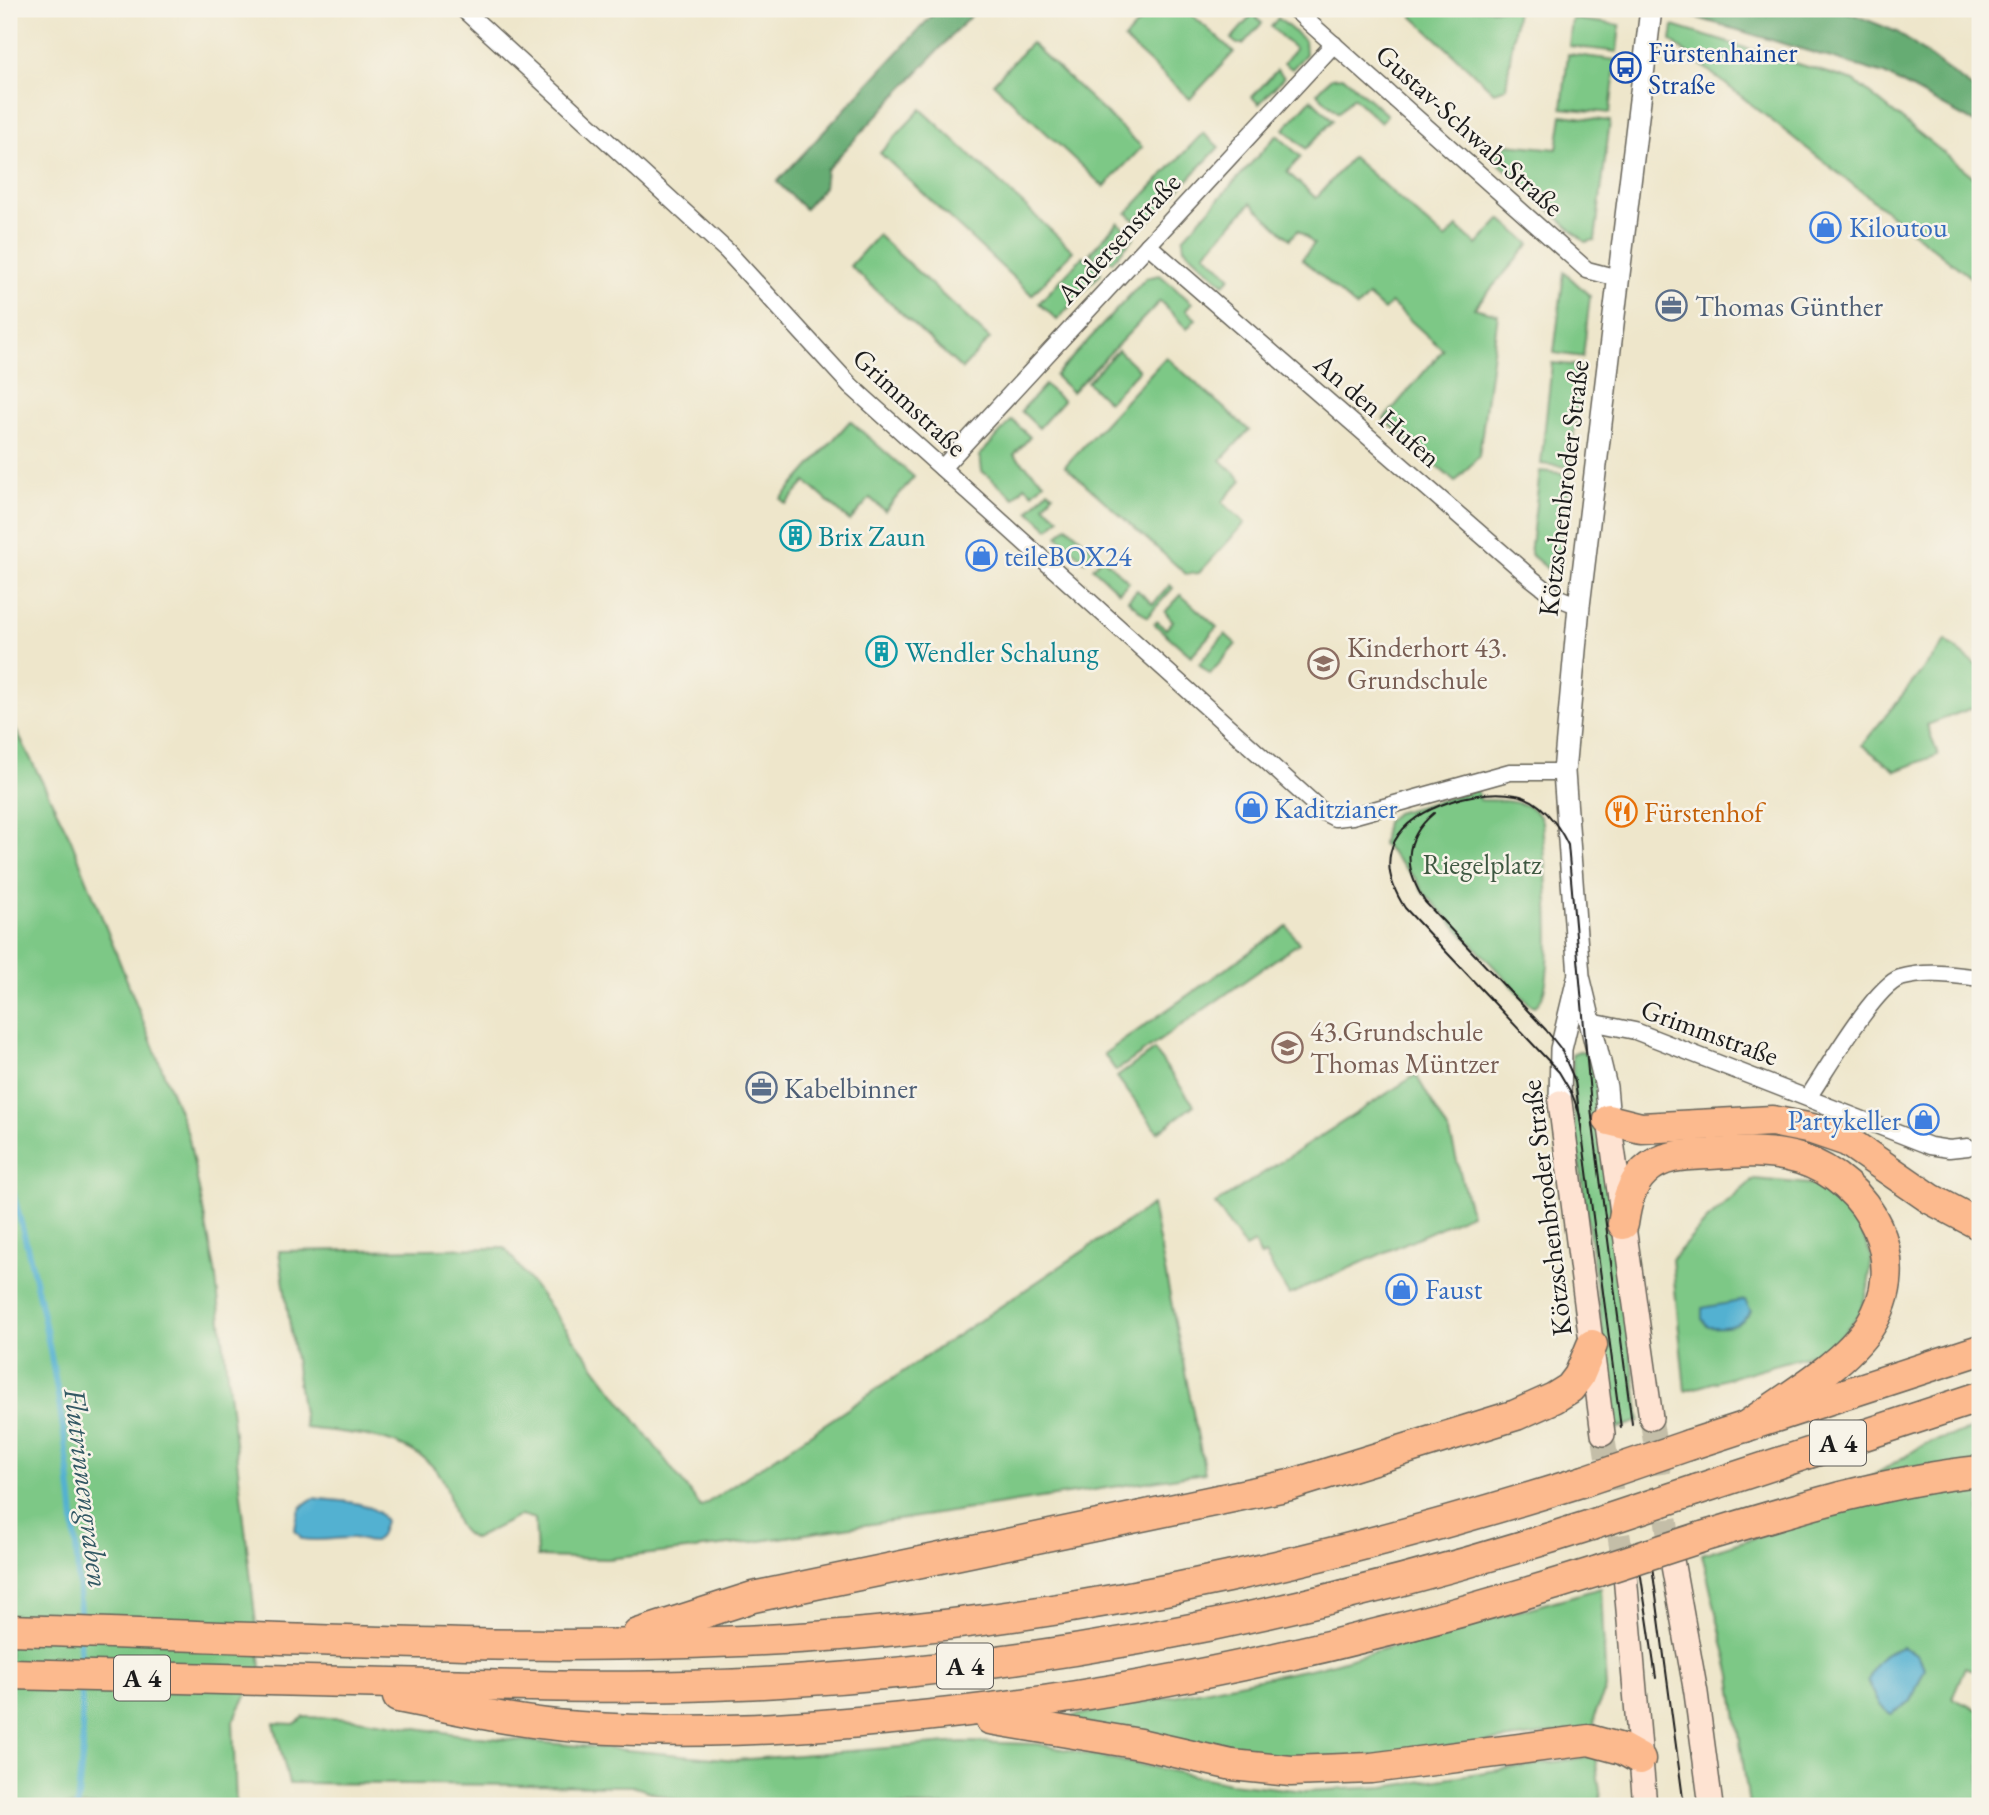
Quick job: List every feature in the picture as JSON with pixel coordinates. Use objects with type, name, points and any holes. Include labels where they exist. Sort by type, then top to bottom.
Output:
[{"type":"highway","points":[[1609,1120],[1641,1128],[1772,1121],[1812,1129],[1847,1142],[1953,1213],[1980,1225]]},
{"type":"highway","points":[[1623,1224],[1632,1188],[1646,1170],[1661,1160],[1703,1154],[1761,1152],[1797,1158],[1831,1172],[1846,1182],[1869,1209],[1882,1238],[1886,1269],[1881,1300],[1870,1325],[1836,1361],[1745,1427]]},
{"type":"highway","points":[[608,1643],[753,1597],[1290,1485],[1516,1415],[1554,1398],[1570,1388],[1579,1376],[1592,1345]]},
{"type":"highway","name":"A 4","points":[[9,1630],[608,1643],[766,1640],[864,1634],[973,1622],[1118,1601],[1285,1566],[1426,1530],[1584,1481],[1980,1350]]},
{"type":"highway","name":"A 4","points":[[9,1674],[323,1682],[689,1686],[848,1677],[972,1665],[1163,1636],[1258,1617],[1433,1574],[1591,1525],[1980,1396]]},
{"type":"highway","points":[[323,1682],[455,1708],[577,1727],[644,1730],[785,1729],[941,1715],[1105,1693],[1270,1662],[1611,1573],[1702,1537],[1851,1492],[1929,1476],[1980,1471]]},
{"type":"highway","points":[[941,1715],[994,1720],[1140,1744],[1232,1765],[1291,1771],[1371,1768],[1589,1740],[1622,1749],[1640,1759]]},
{"type":"main road","name":"Kötzschenbroder Straße","points":[[1560,1102],[1603,1434]]},
{"type":"main road","name":"Kötzschenbroder Straße","points":[[1609,1120],[1651,1418]]},
{"type":"main road","points":[[1672,1560],[1696,1693],[1711,1806]]},
{"type":"main road","points":[[1611,1573],[1645,1806]]},
{"type":"street","name":"Grimmstraße","points":[[463,9],[727,251],[851,386],[1323,812],[1335,818],[1352,816],[1510,772],[1564,772]]},
{"type":"street","name":"Gustav-Schwab-Straße","points":[[1294,9],[1587,270],[1618,278]]},
{"type":"street","name":"Kötzschenbroder Straße","points":[[1609,1120],[1606,1087],[1579,976],[1564,772],[1579,606],[1651,9]]},
{"type":"street","name":"Andersenstraße","points":[[942,468],[1334,44]]},
{"type":"street","name":"An den Hufen","points":[[1148,245],[1531,578],[1554,596],[1579,606]]},
{"type":"street","points":[[1809,1096],[1870,1005],[1897,979],[1932,972],[1980,978]]},
{"type":"street","name":"Kötzschenbroder Straße","points":[[1560,1102],[1561,1049],[1579,976]]},
{"type":"street","name":"Grimmstraße","points":[[1591,1022],[1635,1031],[1809,1096],[1930,1146],[1949,1149],[1968,1147]]},
{"type":"green space","points":[[938,9],[977,9],[826,170],[824,187],[805,209],[777,182]]},
{"type":"green space","points":[[1152,9],[1185,9],[1234,52],[1190,99],[1124,39]]},
{"type":"green space","points":[[1249,9],[1264,9],[1256,18],[1262,23],[1243,44],[1237,44],[1231,39],[1254,13]]},
{"type":"green space","points":[[1418,9],[1517,9],[1506,88],[1494,92],[1412,16]]},
{"type":"green space","points":[[1679,9],[1840,9],[1897,32],[1980,94],[1980,126],[1884,74],[1678,12]]},
{"type":"green space","points":[[1278,18],[1305,41],[1306,54],[1292,69],[1284,63],[1295,49],[1271,27]]},
{"type":"green space","points":[[1572,19],[1620,25],[1617,52],[1569,46]]},
{"type":"green space","points":[[1673,26],[1854,81],[1980,182],[1980,285],[1671,41]]},
{"type":"green space","points":[[1031,43],[1142,147],[1104,187],[993,83]]},
{"type":"green space","points":[[1568,54],[1616,60],[1610,113],[1562,108]]},
{"type":"green space","points":[[1277,70],[1284,77],[1259,104],[1252,97]]},
{"type":"green space","points":[[1344,77],[1387,115],[1381,123],[1353,97],[1338,113],[1317,93],[1331,78]]},
{"type":"green space","points":[[1311,99],[1333,120],[1306,149],[1284,129]]},
{"type":"green space","points":[[921,109],[1073,251],[1032,295],[880,153]]},
{"type":"green space","points":[[1562,115],[1610,121],[1595,240],[1585,242],[1494,159],[1507,144],[1557,149]]},
{"type":"green space","points":[[1203,133],[1219,147],[1146,224],[1139,217],[1135,221],[1127,213]]},
{"type":"green space","points":[[1277,135],[1301,157],[1287,172],[1316,198],[1352,157],[1445,239],[1457,227],[1477,245],[1501,219],[1530,244],[1474,308],[1498,314],[1479,456],[1455,482],[1384,419],[1443,350],[1391,303],[1384,310],[1368,296],[1357,308],[1302,259],[1314,244],[1298,230],[1290,239],[1251,203],[1205,253],[1231,277],[1224,284],[1184,248],[1183,238]]},
{"type":"green space","points":[[1118,222],[1134,237],[1112,262],[1103,254],[1098,260],[1090,253]]},
{"type":"green space","points":[[878,235],[990,339],[962,369],[850,266]]},
{"type":"green space","points":[[1083,256],[1101,273],[1057,320],[1039,303]]},
{"type":"green space","points":[[1564,272],[1590,296],[1583,357],[1554,353]]},
{"type":"green space","points":[[1160,275],[1192,303],[1186,310],[1196,319],[1187,329],[1160,301],[1072,392],[1055,376],[1146,278]]},
{"type":"green space","points":[[1118,350],[1139,370],[1108,402],[1087,382]]},
{"type":"green space","points":[[1166,357],[1249,430],[1221,460],[1242,480],[1222,502],[1245,523],[1199,573],[1186,574],[1065,466]]},
{"type":"green space","points":[[1552,363],[1582,366],[1570,467],[1541,464]]},
{"type":"green space","points":[[1045,385],[1063,401],[1039,428],[1021,411]]},
{"type":"green space","points":[[1012,420],[1030,437],[1014,455],[1044,482],[1033,493],[1025,486],[1014,498],[982,471],[980,455]]},
{"type":"green space","points":[[850,421],[914,477],[885,511],[870,498],[850,521],[806,482],[786,504],[781,499]]},
{"type":"green space","points":[[1540,471],[1569,474],[1560,567],[1553,573],[1530,554]]},
{"type":"green space","points":[[1048,490],[1053,494],[1044,505],[1059,518],[1049,529],[1029,511]]},
{"type":"green space","points":[[1067,526],[1094,550],[1085,561],[1058,536]]},
{"type":"green space","points":[[1102,557],[1129,582],[1119,592],[1093,568]]},
{"type":"green space","points":[[1170,585],[1173,588],[1147,617],[1128,600],[1137,590],[1153,604]]},
{"type":"green space","points":[[1181,595],[1217,627],[1191,656],[1154,624],[1157,621],[1166,629],[1173,621],[1165,612]]},
{"type":"green space","points":[[1225,634],[1236,644],[1210,674],[1199,664]]},
{"type":"green space","points":[[1946,641],[1980,668],[1980,705],[1927,725],[1938,755],[1896,771],[1862,745]]},
{"type":"green space","points":[[9,716],[70,837],[188,1134],[215,1270],[261,1667],[233,1721],[236,1806],[9,1806]]},
{"type":"green space","name":"Riegelplatz","points":[[1477,790],[1480,800],[1524,805],[1538,814],[1542,821],[1549,950],[1543,996],[1535,1006],[1529,1004],[1423,892],[1416,879],[1382,844],[1386,822],[1396,813]]},
{"type":"green space","points":[[1287,926],[1299,943],[1116,1071],[1104,1054]]},
{"type":"green space","points":[[1154,1050],[1194,1105],[1158,1132],[1117,1077]]},
{"type":"green space","points":[[1579,1051],[1588,1052],[1595,1070],[1640,1421],[1616,1429],[1575,1129],[1572,1054]]},
{"type":"green space","points":[[1416,1075],[1450,1134],[1471,1214],[1289,1295],[1265,1255],[1261,1257],[1254,1243],[1245,1248],[1215,1204]]},
{"type":"green space","points":[[1754,1179],[1832,1186],[1856,1220],[1872,1257],[1868,1288],[1859,1315],[1829,1349],[1685,1391],[1672,1259],[1707,1220]]},
{"type":"green space","points":[[1152,1205],[1205,1473],[747,1543],[607,1559],[537,1557],[535,1519],[521,1515],[474,1539],[465,1534],[455,1519],[445,1483],[440,1475],[413,1451],[378,1438],[305,1428],[279,1251],[505,1248],[701,1507]]},
{"type":"green space","points":[[1980,1427],[1980,1673],[1965,1667],[1952,1698],[1980,1711],[1980,1806],[1749,1806],[1731,1676],[1702,1554],[1789,1527],[1925,1444]]},
{"type":"green space","points":[[1601,1588],[1606,1689],[1595,1712],[1594,1728],[1360,1759],[1298,1760],[1231,1753],[1063,1718],[1319,1667]]},
{"type":"green space","points":[[304,1717],[358,1719],[469,1736],[736,1760],[962,1742],[1037,1744],[1230,1783],[1305,1791],[1384,1787],[1595,1756],[1602,1806],[696,1806],[632,1786],[289,1783],[274,1723],[294,1724]]},
{"type":"water","points":[[1745,1300],[1751,1311],[1738,1324],[1708,1327],[1702,1319],[1702,1308]]},
{"type":"water","points":[[314,1498],[354,1503],[372,1509],[385,1521],[380,1536],[374,1542],[352,1538],[302,1539],[295,1530],[298,1515],[301,1507]]},
{"type":"water","points":[[1902,1647],[1915,1653],[1925,1668],[1911,1701],[1891,1714],[1880,1706],[1868,1681],[1880,1659]]},
{"type":"waterway","name":"Flutrinnengraben","points":[[9,1179],[37,1288],[67,1455],[80,1623]]},
{"type":"waterway","name":"Flutrinnengraben","points":[[80,1641],[81,1668]]},
{"type":"waterway","name":"Flutrinnengraben","points":[[77,1806],[83,1748],[81,1682]]},
{"type":"tunnel","points":[[1651,1418],[1672,1560]]},
{"type":"tunnel","points":[[1603,1434],[1625,1575]]},
{"type":"tram line","points":[[1581,1118],[1572,1094],[1559,1072],[1405,908],[1395,889],[1390,871],[1390,855],[1395,841],[1417,818],[1433,809],[1475,795],[1500,793],[1525,797],[1547,814],[1568,845],[1592,1117],[1632,1424]]},
{"type":"tram line","points":[[1434,813],[1416,834],[1412,844],[1410,866],[1418,890],[1425,902],[1546,1030],[1561,1049],[1575,1081],[1621,1428]]},
{"type":"tram line","points":[[1652,1566],[1684,1806]]},
{"type":"tram line","points":[[1640,1570],[1656,1678]]},
{"type":"place","name":"Fürstenhainer Straße","points":[[1625,68]]},
{"type":"place","name":"Kiloutou","points":[[1826,227]]},
{"type":"place","name":"Thomas Günther","points":[[1672,306]]},
{"type":"place","name":"Brix Zaun","points":[[795,536]]},
{"type":"place","name":"teileBOX24","points":[[981,556]]},
{"type":"place","name":"Wendler Schalung","points":[[882,652]]},
{"type":"place","name":"Kinderhort 43. Grundschule","points":[[1324,663]]},
{"type":"place","name":"Kaditzianer","points":[[1251,808]]},
{"type":"place","name":"Fürstenhof","points":[[1621,812]]},
{"type":"place","name":"43.Grundschule Thomas Müntzer","points":[[1287,1047]]},
{"type":"place","name":"Kabelbinner","points":[[761,1088]]},
{"type":"place","name":"Partykeller","points":[[1924,1120]]},
{"type":"place","name":"Faust","points":[[1402,1289]]}]
